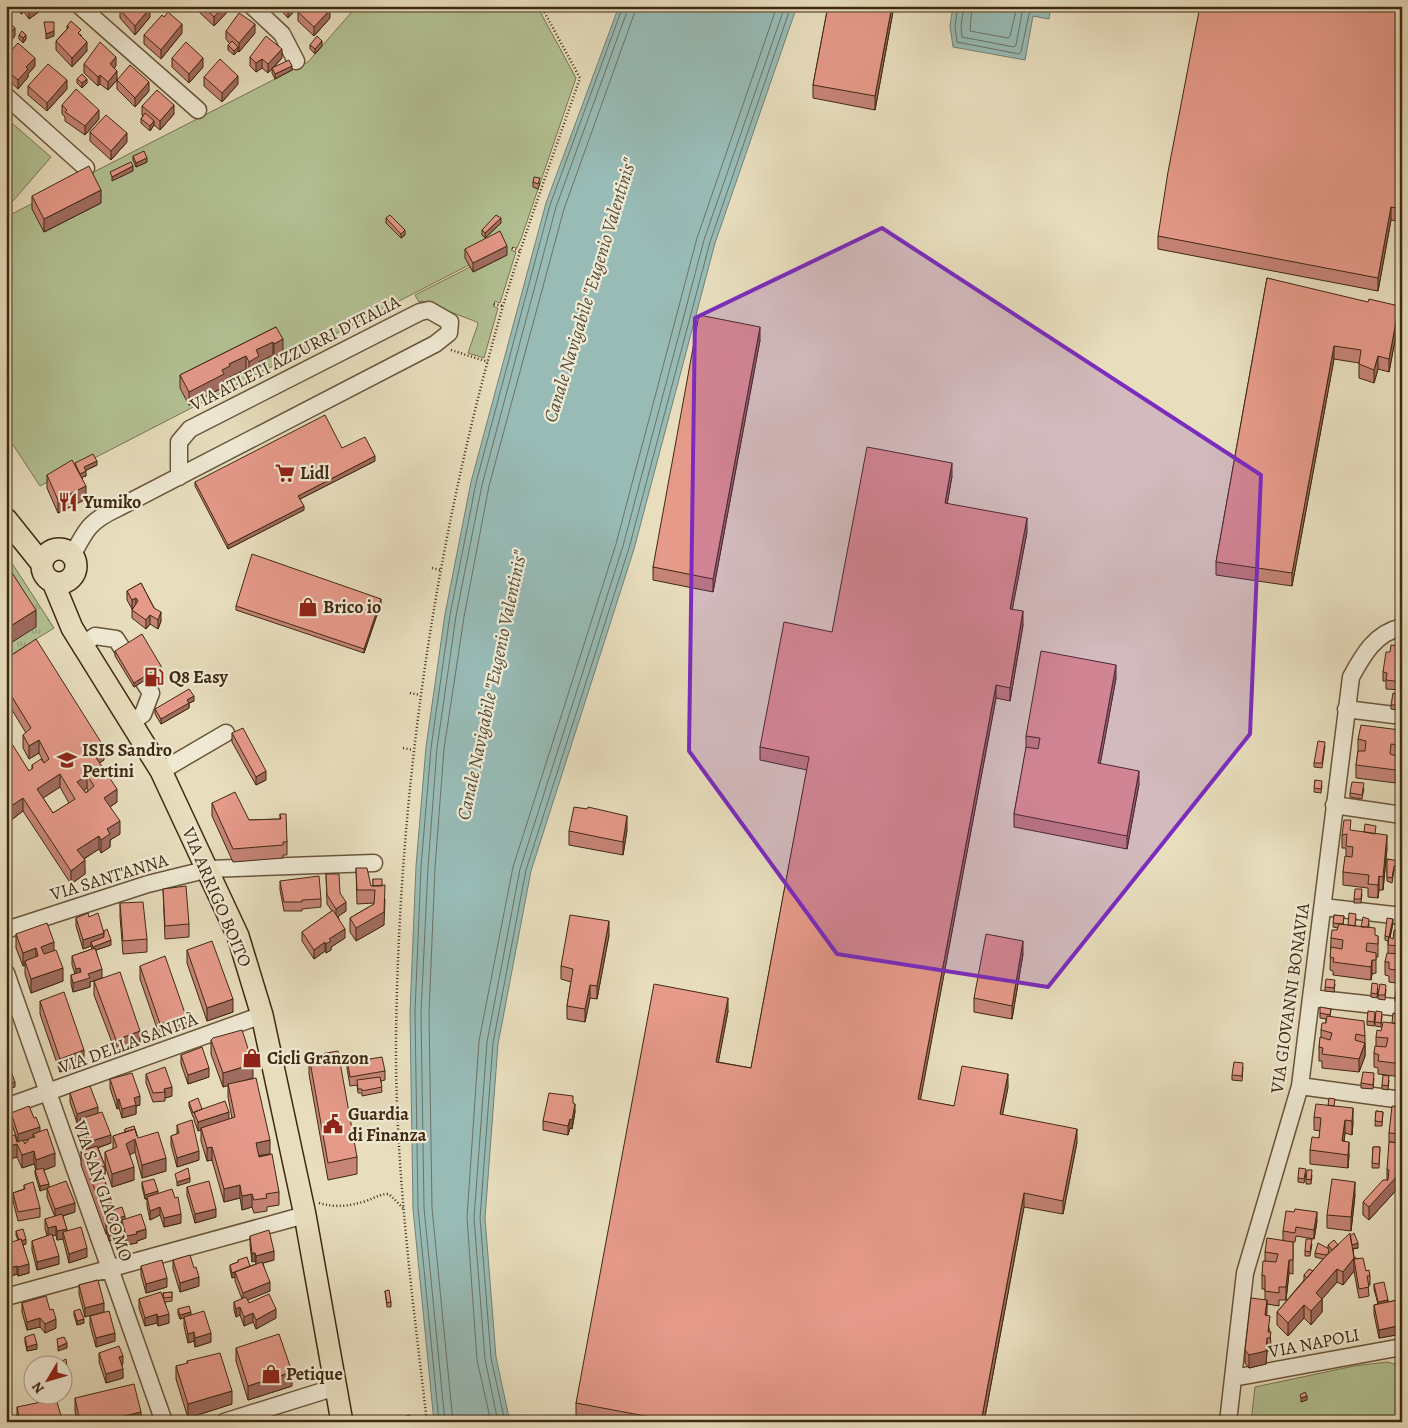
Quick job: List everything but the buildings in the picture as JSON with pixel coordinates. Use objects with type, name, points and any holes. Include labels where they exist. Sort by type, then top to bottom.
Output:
[{"type":"main road","name":"VIA ARRIGO BOITO","points":[[6,519],[53,562],[63,604],[72,628],[161,771],[209,869],[238,936],[262,1014],[304,1210],[342,1422]]},
{"type":"street","points":[[80,6],[198,110]]},
{"type":"street","points":[[252,6],[282,34],[296,60]]},
{"type":"street","points":[[6,96],[86,168]]},
{"type":"street","name":"VIA ATLETI AZZURRI D'ITALIA","points":[[53,562],[83,535],[97,518],[180,477],[435,344],[449,333],[450,322],[429,310],[420,312],[207,420],[190,430],[179,442],[180,477]]},
{"type":"street","name":"VIA GIOVANNI BONAVIA","points":[[1228,1422],[1245,1273],[1300,1086],[1351,677],[1364,652],[1380,637],[1402,626]]},
{"type":"street","points":[[82,645],[95,636],[116,639],[151,692],[144,714],[131,723]]},
{"type":"street","points":[[1346,709],[1402,716]]},
{"type":"street","points":[[161,771],[226,733]]},
{"type":"street","points":[[1334,806],[1402,815]]},
{"type":"street","name":"VIA SANT'ANNA","points":[[6,930],[148,884],[209,869],[374,863]]},
{"type":"street","points":[[1323,907],[1402,916]]},
{"type":"street","name":"VIA SAN GIACOMO","points":[[6,973],[108,1269],[164,1422]]},
{"type":"street","points":[[1311,998],[1402,1008]]},
{"type":"street","name":"VIA DELLA SANITÀ","points":[[6,1107],[48,1094],[262,1014]]},
{"type":"street","points":[[1300,1086],[1402,1100]]},
{"type":"street","points":[[6,1297],[108,1269],[304,1210]]},
{"type":"street","name":"VIA NAPOLI","points":[[1233,1378],[1402,1347]]},
{"type":"street","points":[[224,1422],[336,1387]]},
{"type":"path","points":[[427,1422],[404,1209],[396,1041],[404,841],[420,695],[440,570],[488,362],[503,306],[580,78],[541,6]]},
{"type":"path","points":[[512,248],[520,251]]},
{"type":"path","points":[[494,304],[503,306]]},
{"type":"path","points":[[435,344],[488,362]]},
{"type":"path","points":[[432,568],[440,570]]},
{"type":"path","points":[[410,693],[420,695]]},
{"type":"path","points":[[403,748],[414,750]]},
{"type":"path","points":[[304,1210],[318,1202],[332,1207],[351,1205],[380,1194],[389,1194],[404,1209]]},
{"type":"highlighted area","points":[[882,228],[1261,475],[1250,734],[1048,987],[837,954],[689,751],[695,318]]},
{"type":"green space","points":[[357,6],[537,6],[576,78],[521,239],[517,248],[513,247],[511,250],[516,252],[500,303],[495,301],[493,306],[498,308],[484,358],[468,353],[478,324],[477,322],[422,301],[419,302],[415,295],[470,267],[469,265],[40,486],[6,434],[6,217],[308,62]]},
{"type":"green space","points":[[6,118],[51,157],[6,209]]},
{"type":"green space","points":[[6,554],[54,628],[6,658]]},
{"type":"green space","points":[[1387,1362],[1402,1366],[1402,1422],[1251,1422],[1255,1387],[1354,1366]]},
{"type":"water","name":"Canale Navigabile \"Eugenio Valentinis\"","points":[[619,6],[797,6],[715,243],[634,549],[531,871],[498,1044],[485,1218],[496,1357],[510,1422],[434,1422],[413,1209],[410,1012],[416,866],[426,747],[445,614],[471,482],[546,203]]},
{"type":"water","points":[[953,6],[1051,6],[1049,19],[1033,16],[1025,60],[953,47],[950,26]]},
{"type":"place","name":"Lidl","points":[[285,473]]},
{"type":"place","name":"Yumiko","points":[[68,502]]},
{"type":"place","name":"Brico io","points":[[308,607]]},
{"type":"place","name":"Q8 Easy","points":[[154,677]]},
{"type":"place","name":"ISIS Sandro Pertini","points":[[67,760]]},
{"type":"place","name":"Cicli Granzon","points":[[252,1058]]},
{"type":"place","name":"Guardia di Finanza","points":[[333,1124]]},
{"type":"place","name":"Petique","points":[[271,1374]]}]
